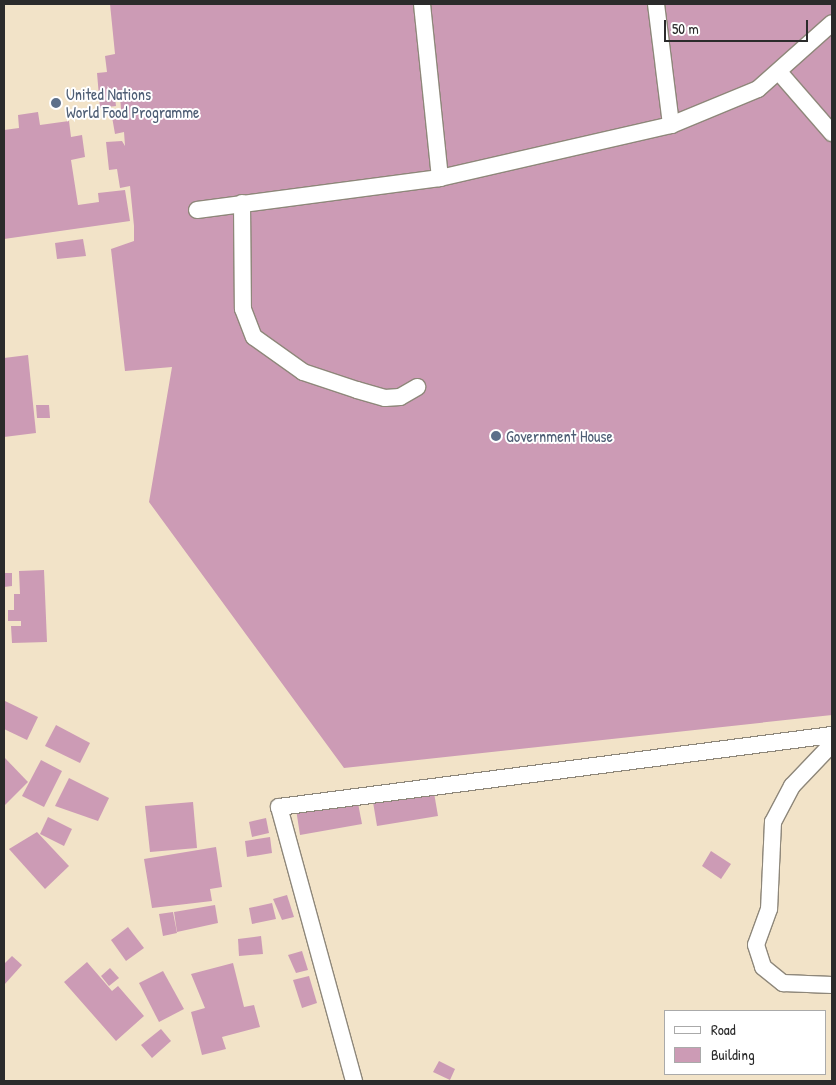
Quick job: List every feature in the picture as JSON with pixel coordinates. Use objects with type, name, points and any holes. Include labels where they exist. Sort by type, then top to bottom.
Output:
[{"type":"street","points":[[422,4],[440,178]]},
{"type":"street","points":[[656,4],[671,125]]},
{"type":"street","points":[[197,210],[440,178],[671,125],[717,109],[779,72],[832,23]]},
{"type":"street","points":[[779,72],[832,133]]},
{"type":"street","points":[[242,204],[243,309],[254,338],[303,372],[357,390],[385,398],[400,397],[417,387]]},
{"type":"street","points":[[354,1081],[279,807],[832,735]]},
{"type":"street","points":[[832,744],[792,786],[773,822],[769,909],[756,945],[763,967],[783,984],[832,985]]},
{"type":"building","name":"Government House","points":[[110,4],[832,4],[832,715],[344,768],[149,502],[172,367],[125,371],[111,249],[134,241],[134,226],[130,186],[120,188],[117,169],[109,170],[106,142],[122,141],[125,146],[124,132],[115,134],[111,111],[121,109],[120,97],[115,98],[116,106],[100,108],[97,73],[107,72],[105,56],[115,54]]},
{"type":"building","points":[[38,112],[40,125],[69,121],[71,137],[82,135],[85,157],[71,160],[78,205],[99,202],[98,193],[125,190],[130,221],[4,239],[4,130],[19,128],[18,115]]},
{"type":"building","points":[[83,239],[86,256],[57,259],[55,243]]},
{"type":"building","points":[[28,355],[36,433],[4,437],[4,358]]},
{"type":"building","points":[[36,405],[49,405],[50,418],[37,418]]},
{"type":"building","points":[[44,570],[47,642],[12,643],[11,626],[21,626],[21,621],[8,621],[8,610],[14,610],[14,594],[20,594],[19,571]]},
{"type":"building","points":[[4,573],[12,573],[12,586],[4,587]]},
{"type":"building","points":[[5,701],[38,717],[27,740],[4,729]]},
{"type":"building","points":[[56,725],[90,743],[80,763],[45,746]]},
{"type":"building","points":[[4,757],[28,782],[4,806]]},
{"type":"building","points":[[41,760],[62,771],[44,807],[22,796]]},
{"type":"building","points":[[69,778],[109,798],[98,821],[55,806]]},
{"type":"building","points":[[433,787],[438,816],[377,826],[372,796]]},
{"type":"building","points":[[357,798],[362,824],[300,835],[296,809]]},
{"type":"building","points":[[193,802],[197,848],[150,852],[145,806]]},
{"type":"building","points":[[48,817],[72,829],[64,846],[40,834]]},
{"type":"building","points":[[266,818],[269,833],[252,837],[249,822]]},
{"type":"building","points":[[37,832],[69,866],[45,889],[9,849]]},
{"type":"building","points":[[270,837],[272,853],[247,857],[245,841]]},
{"type":"building","points":[[216,847],[222,887],[210,889],[212,901],[152,908],[144,859]]},
{"type":"building","points":[[711,851],[731,864],[721,879],[702,866]]},
{"type":"building","points":[[287,895],[294,917],[282,920],[273,899]]},
{"type":"building","points":[[272,903],[276,919],[252,924],[249,908]]},
{"type":"building","points":[[215,905],[218,923],[177,932],[174,912]]},
{"type":"building","points":[[173,912],[177,933],[163,936],[159,914]]},
{"type":"building","points":[[128,927],[144,948],[126,961],[111,940]]},
{"type":"building","points":[[261,936],[263,954],[239,956],[238,939]]},
{"type":"building","points":[[302,951],[308,970],[296,973],[288,955]]},
{"type":"building","points":[[12,956],[22,965],[4,985],[4,964]]},
{"type":"building","points":[[87,962],[112,991],[118,986],[144,1016],[116,1041],[64,982]]},
{"type":"building","points":[[233,963],[244,1007],[254,1005],[260,1027],[222,1037],[226,1049],[202,1055],[191,1012],[205,1008],[191,974]]},
{"type":"building","points":[[110,968],[119,978],[109,986],[101,976]]},
{"type":"building","points":[[163,971],[184,1009],[159,1022],[139,983]]},
{"type":"building","points":[[309,976],[317,1003],[302,1008],[293,980]]},
{"type":"building","points":[[161,1029],[171,1041],[152,1058],[141,1045]]},
{"type":"building","points":[[439,1061],[455,1069],[450,1080],[433,1072]]},
{"type":"place","name":"United Nations World Food Programme","points":[[56,103]]},
{"type":"place","name":"Government House","points":[[496,436]]}]
